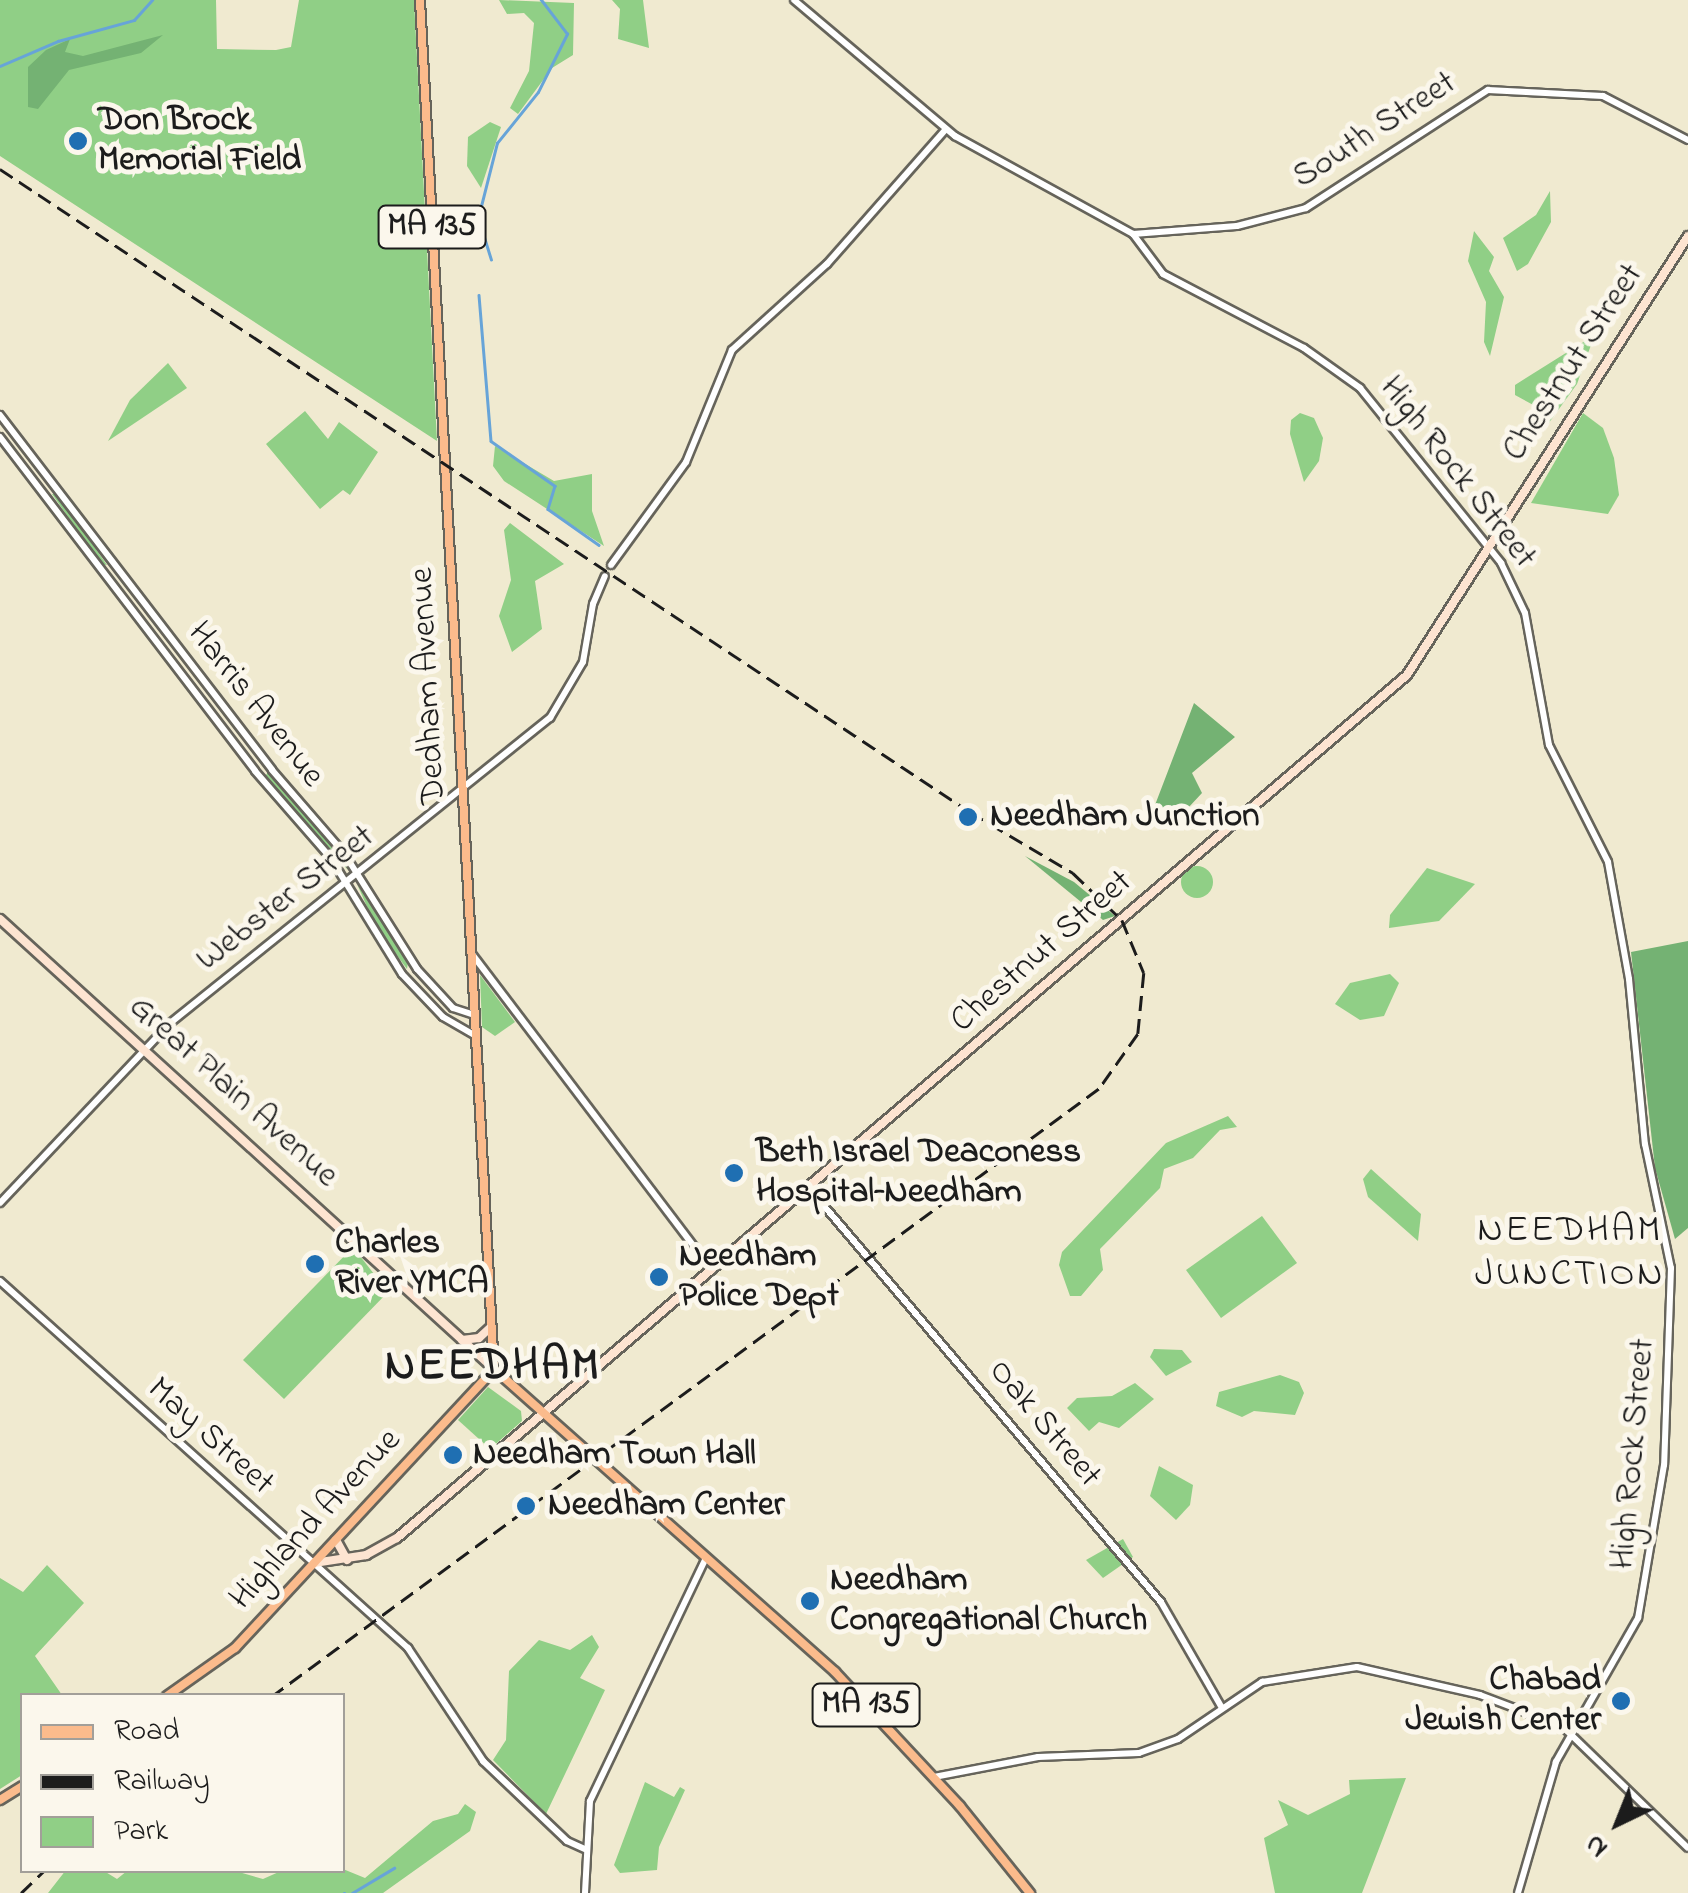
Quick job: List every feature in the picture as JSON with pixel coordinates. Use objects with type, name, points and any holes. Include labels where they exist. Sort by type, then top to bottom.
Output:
[{"type":"main road","name":"Dedham Avenue","points":[[420,0],[494,1368]]},
{"type":"main road","name":"Chestnut Street","points":[[314,1563],[348,1560],[392,1542],[1407,675],[1688,236]]},
{"type":"main road","name":"Great Plain Avenue","points":[[0,918],[462,1340],[835,1672],[934,1777],[1030,1893]]},
{"type":"main road","points":[[462,1340],[480,1338],[491,1327]]},
{"type":"main road","name":"Highland Avenue","points":[[172,1693],[226,1656],[494,1368]]},
{"type":"main road","points":[[336,1540],[348,1560]]},
{"type":"street","points":[[794,0],[946,129],[1132,234]]},
{"type":"street","name":"South Street","points":[[1132,234],[1237,226],[1306,208],[1488,90],[1603,96],[1688,140]]},
{"type":"street","points":[[611,565],[680,473],[732,350],[827,264],[946,129]]},
{"type":"street","name":"High Rock Street","points":[[1132,234],[1141,254],[1172,280],[1304,348],[1354,382],[1489,548],[1521,598],[1549,745],[1608,862],[1620,920],[1645,1144],[1672,1268],[1664,1465],[1638,1618],[1548,1782],[1518,1893]]},
{"type":"street","name":"Harris Avenue","points":[[0,415],[357,874],[420,974],[459,1012],[475,1015]]},
{"type":"street","name":"Harris Avenue","points":[[0,437],[346,882],[406,978],[444,1017],[476,1036]]},
{"type":"street","name":"Webster Street","points":[[0,1203],[144,1048],[536,732],[566,698],[583,662],[592,604],[605,576]]},
{"type":"street","points":[[472,954],[712,1270]]},
{"type":"street","name":"Oak Street","points":[[808,1187],[1162,1602],[1222,1708]]},
{"type":"street","name":"May Street","points":[[0,1281],[408,1648],[489,1768],[566,1841],[585,1849]]},
{"type":"street","points":[[586,1893],[585,1849],[594,1791],[706,1558]]},
{"type":"street","points":[[934,1777],[1038,1758],[1139,1753],[1178,1738],[1262,1682],[1357,1667],[1480,1695],[1573,1733],[1688,1848]]},
{"type":"green space","points":[[0,0],[216,0],[217,49],[276,50],[291,47],[299,0],[414,0],[437,441],[0,156]]},
{"type":"green space","points":[[499,0],[574,3],[573,55],[552,68],[518,114],[510,108],[529,71],[534,23],[524,13],[507,14]]},
{"type":"green space","points":[[612,0],[643,0],[649,48],[618,39],[620,9]]},
{"type":"green space","points":[[163,35],[141,53],[69,70],[38,109],[28,107],[28,67],[46,50],[70,39],[65,52],[83,56]]},
{"type":"green space","points":[[490,122],[501,127],[481,188],[467,166],[468,137]]},
{"type":"green space","points":[[1550,191],[1551,222],[1528,264],[1517,271],[1503,238],[1536,215]]},
{"type":"green space","points":[[1474,231],[1494,257],[1489,271],[1504,297],[1490,356],[1484,342],[1486,302],[1468,261]]},
{"type":"green space","points":[[1585,341],[1591,345],[1577,384],[1546,427],[1537,407],[1515,395],[1515,385]]},
{"type":"green space","points":[[168,363],[187,388],[108,441],[130,400]]},
{"type":"green space","points":[[305,411],[328,439],[339,422],[378,452],[350,495],[343,490],[320,509],[266,444]]},
{"type":"green space","points":[[1300,413],[1314,418],[1323,438],[1319,461],[1304,482],[1290,434],[1291,420]]},
{"type":"green space","points":[[1583,413],[1603,428],[1614,458],[1619,495],[1608,514],[1531,503]]},
{"type":"green space","points":[[495,446],[554,481],[592,474],[592,511],[604,546],[504,481],[493,466]]},
{"type":"green space","points":[[52,494],[57,494],[107,565],[101,564]]},
{"type":"green space","points":[[510,523],[564,564],[535,581],[542,629],[512,652],[499,616],[511,580],[504,530]]},
{"type":"green space","points":[[1194,703],[1235,737],[1192,773],[1202,793],[1175,822],[1155,805]]},
{"type":"green space","points":[[268,772],[339,851],[348,870],[264,778]]},
{"type":"green space","points":[[1025,856],[1074,882],[1115,916],[1103,920]]},
{"type":"green space","points":[[1197,866],[1208,871],[1213,882],[1208,893],[1197,898],[1186,893],[1181,882],[1186,871]]},
{"type":"green space","points":[[1427,868],[1475,884],[1439,921],[1389,928],[1390,915]]},
{"type":"green space","points":[[357,884],[408,962],[407,969],[376,927]]},
{"type":"green space","points":[[1688,941],[1688,1228],[1675,1239],[1655,1168],[1631,952]]},
{"type":"green space","points":[[1390,974],[1399,983],[1384,1016],[1360,1020],[1335,1004],[1350,983]]},
{"type":"green space","points":[[480,975],[515,1022],[495,1036],[482,1027]]},
{"type":"green space","points":[[1228,1116],[1237,1127],[1220,1130],[1193,1158],[1164,1169],[1160,1188],[1100,1249],[1103,1270],[1081,1296],[1070,1296],[1059,1265],[1062,1252],[1166,1143]]},
{"type":"green space","points":[[1371,1169],[1421,1214],[1418,1241],[1368,1197],[1363,1179]]},
{"type":"green space","points":[[1262,1216],[1297,1263],[1221,1318],[1186,1270]]},
{"type":"green space","points":[[353,1247],[388,1292],[284,1399],[243,1360]]},
{"type":"green space","points":[[1154,1349],[1182,1350],[1192,1362],[1166,1376],[1150,1357]]},
{"type":"green space","points":[[1280,1375],[1299,1382],[1304,1393],[1295,1415],[1254,1411],[1242,1417],[1216,1406],[1219,1392]]},
{"type":"green space","points":[[1135,1383],[1154,1399],[1119,1428],[1099,1422],[1089,1431],[1067,1408],[1077,1398],[1112,1396]]},
{"type":"green space","points":[[488,1387],[521,1411],[522,1421],[490,1449],[458,1420]]},
{"type":"green space","points":[[1159,1466],[1193,1485],[1190,1505],[1176,1520],[1150,1496]]},
{"type":"green space","points":[[1123,1539],[1133,1557],[1103,1578],[1086,1560]]},
{"type":"green space","points":[[47,1565],[84,1603],[35,1656],[61,1693],[20,1693],[20,1776],[0,1789],[0,1578],[23,1592]]},
{"type":"green space","points":[[592,1635],[599,1647],[580,1678],[605,1690],[546,1814],[493,1760],[506,1740],[509,1671],[539,1640],[570,1650]]},
{"type":"green space","points":[[1406,1778],[1362,1893],[1275,1893],[1264,1838],[1288,1825],[1278,1800],[1308,1815],[1350,1794],[1349,1780]]},
{"type":"green space","points":[[645,1782],[674,1797],[680,1787],[685,1790],[659,1847],[657,1870],[620,1873],[614,1865]]},
{"type":"green space","points":[[465,1804],[476,1812],[470,1831],[383,1893],[48,1893],[64,1873],[107,1873],[117,1879],[124,1873],[242,1873],[263,1879],[276,1873],[345,1873],[345,1870],[365,1878],[433,1821],[458,1814]]},
{"type":"waterway","points":[[0,66],[58,41],[134,20],[152,0]]},
{"type":"waterway","points":[[491,260],[478,218],[497,143],[538,92],[567,34],[541,0]]},
{"type":"waterway","points":[[479,295],[491,441],[555,486],[548,509],[599,545]]},
{"type":"waterway","points":[[352,1893],[394,1868]]},
{"type":"railway","points":[[0,169],[970,812],[1073,873],[1122,920],[1144,973],[1138,1034],[1099,1089],[277,1693]]},
{"type":"railway","points":[[21,1893],[42,1873]]},
{"type":"place","name":"Don Brock Memorial Field","points":[[78,141]]},
{"type":"place","name":"Needham Junction","points":[[968,817]]},
{"type":"place","name":"Beth Israel Deaconess Hospital–Needham","points":[[734,1173]]},
{"type":"place","name":"Charles River YMCA","points":[[315,1264]]},
{"type":"place","name":"Needham Police Dept","points":[[659,1277]]},
{"type":"place","name":"Needham Town Hall","points":[[453,1455]]},
{"type":"place","name":"Needham Center","points":[[526,1506]]},
{"type":"place","name":"Needham Congregational Church","points":[[810,1601]]},
{"type":"place","name":"Chabad Jewish Center","points":[[1621,1701]]},
{"type":"district","name":"NEEDHAM JUNCTION","points":[[1570,1254]]},
{"type":"district","name":"NEEDHAM","points":[[493,1368]]}]
